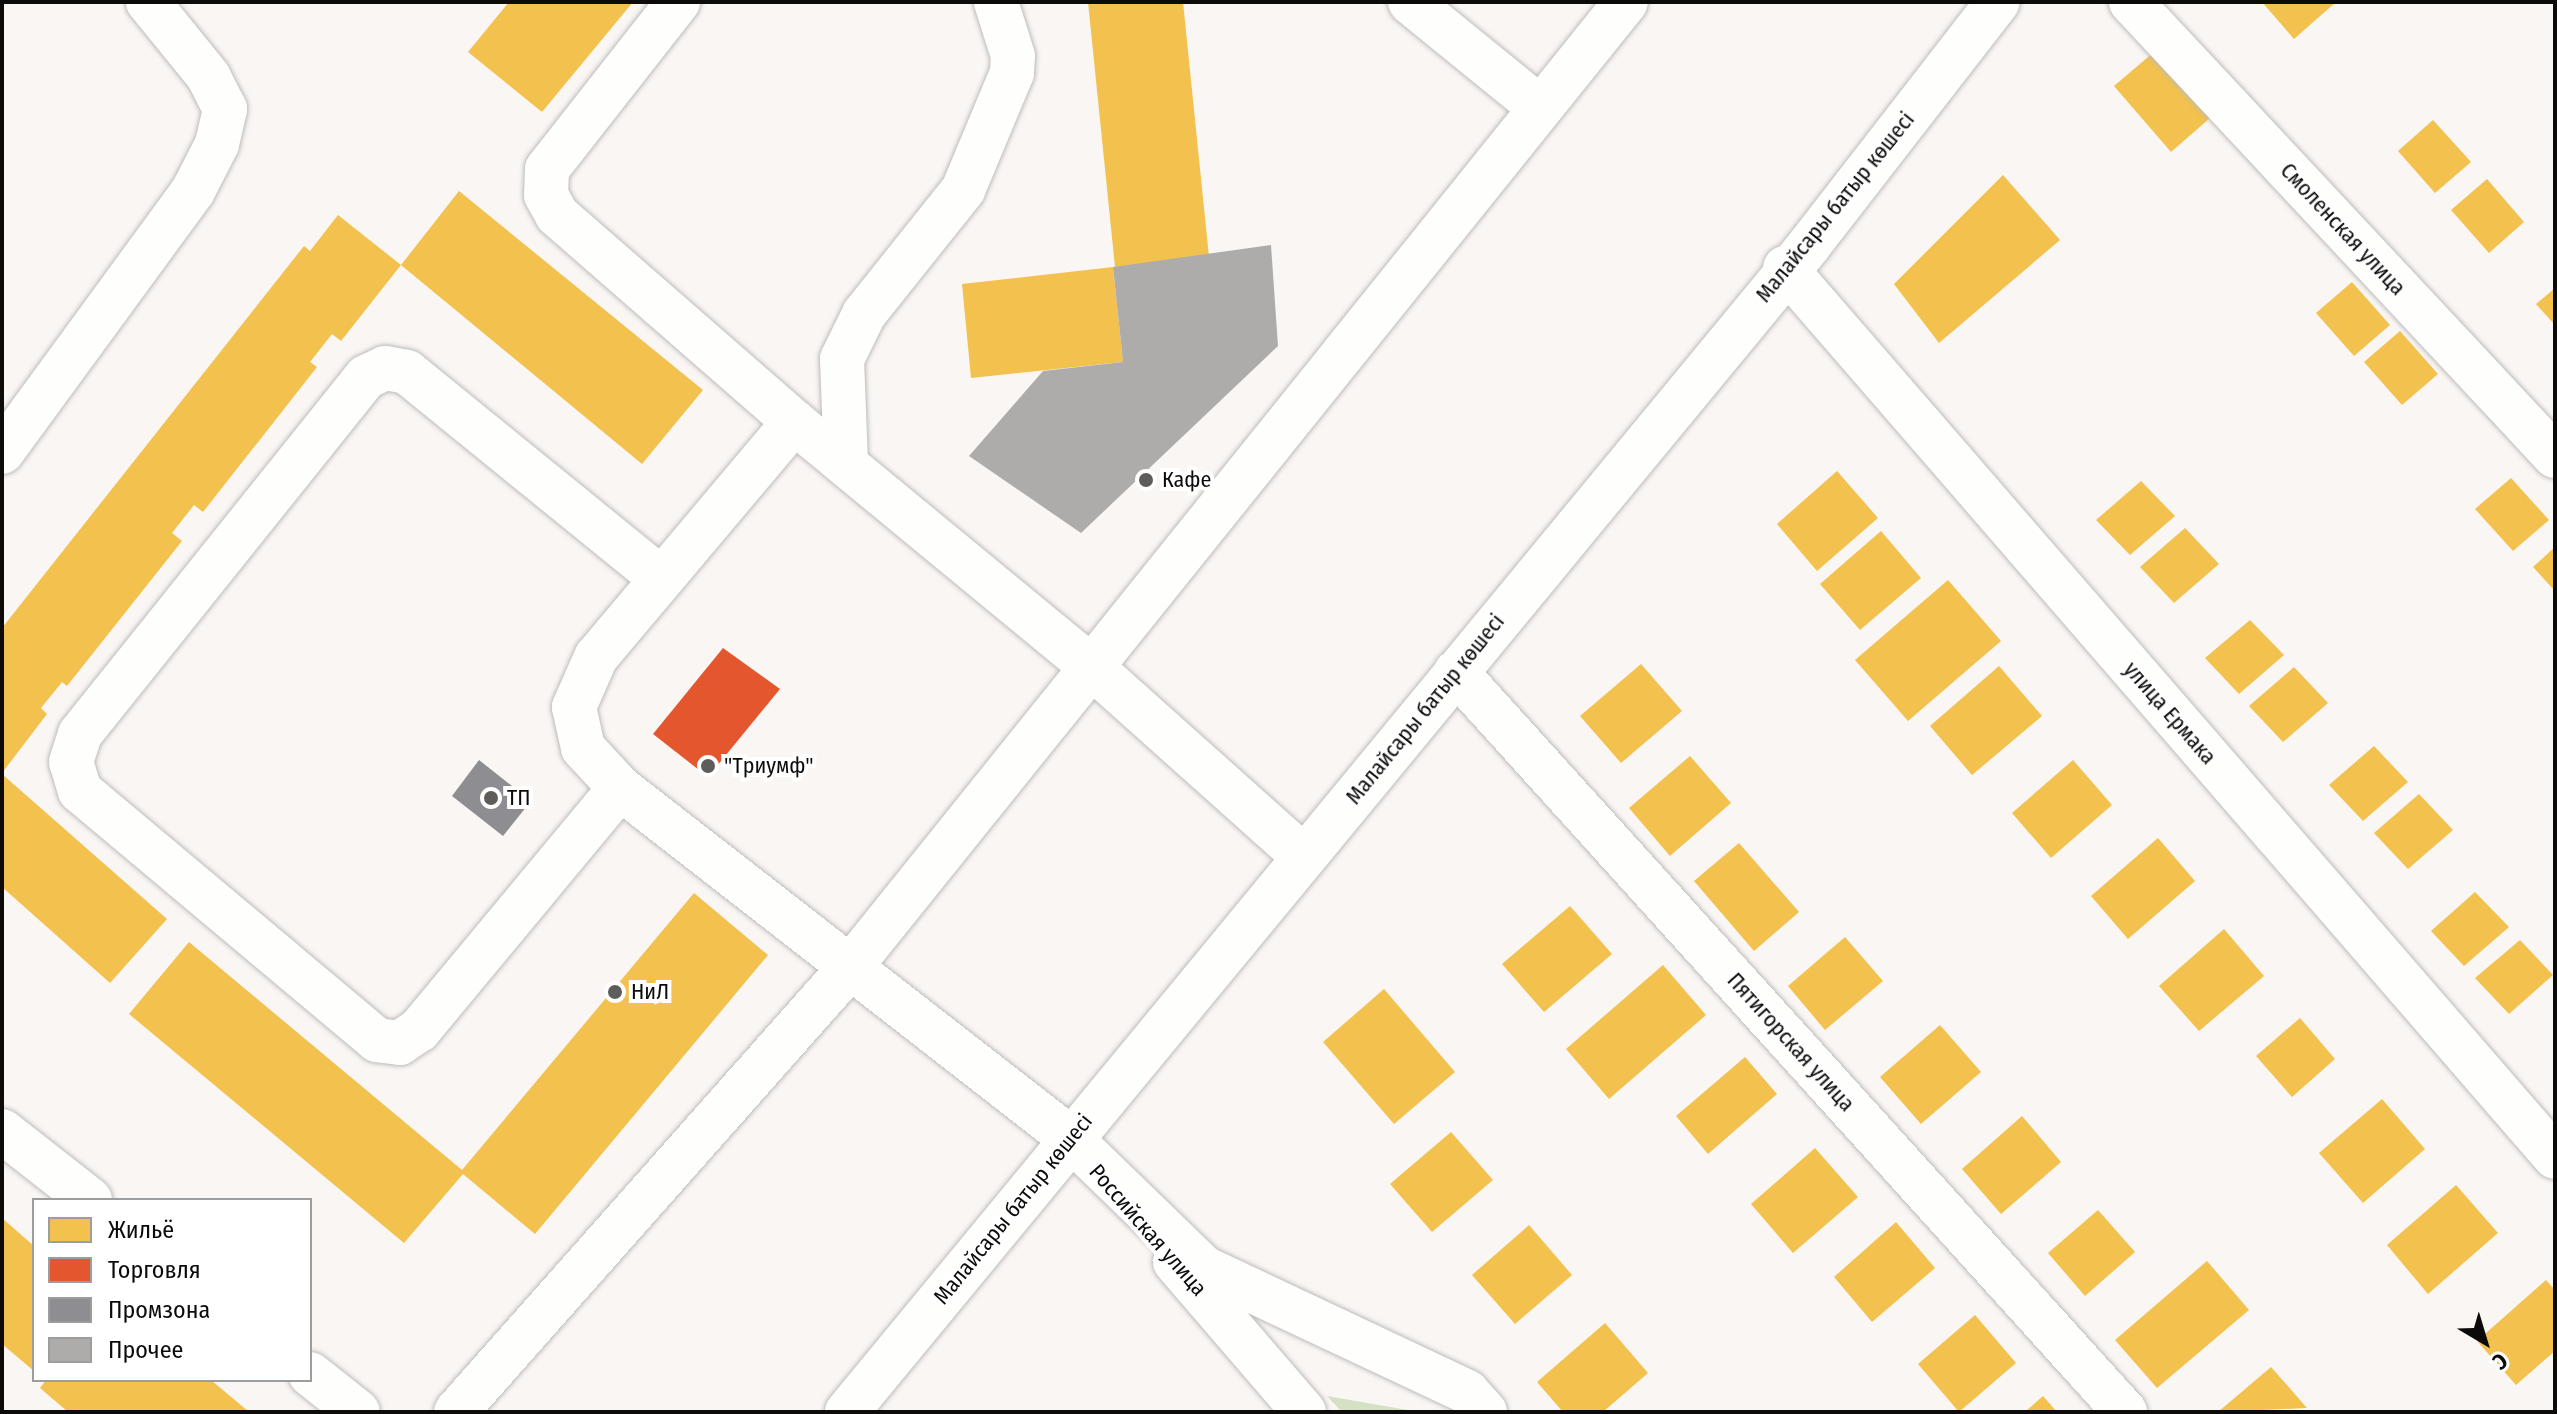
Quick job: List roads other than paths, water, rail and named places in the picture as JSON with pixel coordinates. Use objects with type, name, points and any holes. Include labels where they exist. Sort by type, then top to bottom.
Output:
[{"type":"street","points":[[2,452],[193,191],[217,144],[225,109],[209,77],[148,2]]},
{"type":"street","points":[[678,2],[547,169],[546,195],[557,215],[794,422],[1089,665],[1304,857]]},
{"type":"street","points":[[846,463],[842,359],[864,314],[963,190],[1012,73],[1013,56],[996,2]]},
{"type":"street","points":[[1410,2],[1539,107]]},
{"type":"street","points":[[456,1412],[852,965],[1089,665],[1626,2]]},
{"type":"street","name":"Малайсары батыр көшесі","points":[[847,1412],[1785,268],[1810,244],[1998,2]]},
{"type":"street","name":"Смоленская улица","points":[[2131,2],[2555,456]]},
{"type":"street","name":"улица Ермака","points":[[1785,268],[2555,1157]]},
{"type":"street","points":[[620,788],[419,1030],[400,1043],[377,1040],[80,791],[71,762],[80,734],[366,377],[385,368],[407,372],[662,579]]},
{"type":"street","points":[[794,422],[596,657],[574,707],[583,748],[620,788],[852,965],[1070,1138]]},
{"type":"street","name":"Пятигорская улица","points":[[1456,672],[2125,1412]]},
{"type":"street","points":[[2,1131],[87,1198]]},
{"type":"street","name":"Российская улица","points":[[1070,1138],[1304,1412]]},
{"type":"street","name":"Российская улица","points":[[1070,1138],[1204,1268],[1467,1392],[1485,1412]]},
{"type":"street","points":[[312,1376],[358,1412]]},
{"type":"place","name":"Кафе","points":[[1146,480]]},
{"type":"place","name":"\"Триумф\"","points":[[708,766]]},
{"type":"place","name":"ТП","points":[[491,798]]},
{"type":"place","name":"НиЛ","points":[[615,992]]}]
